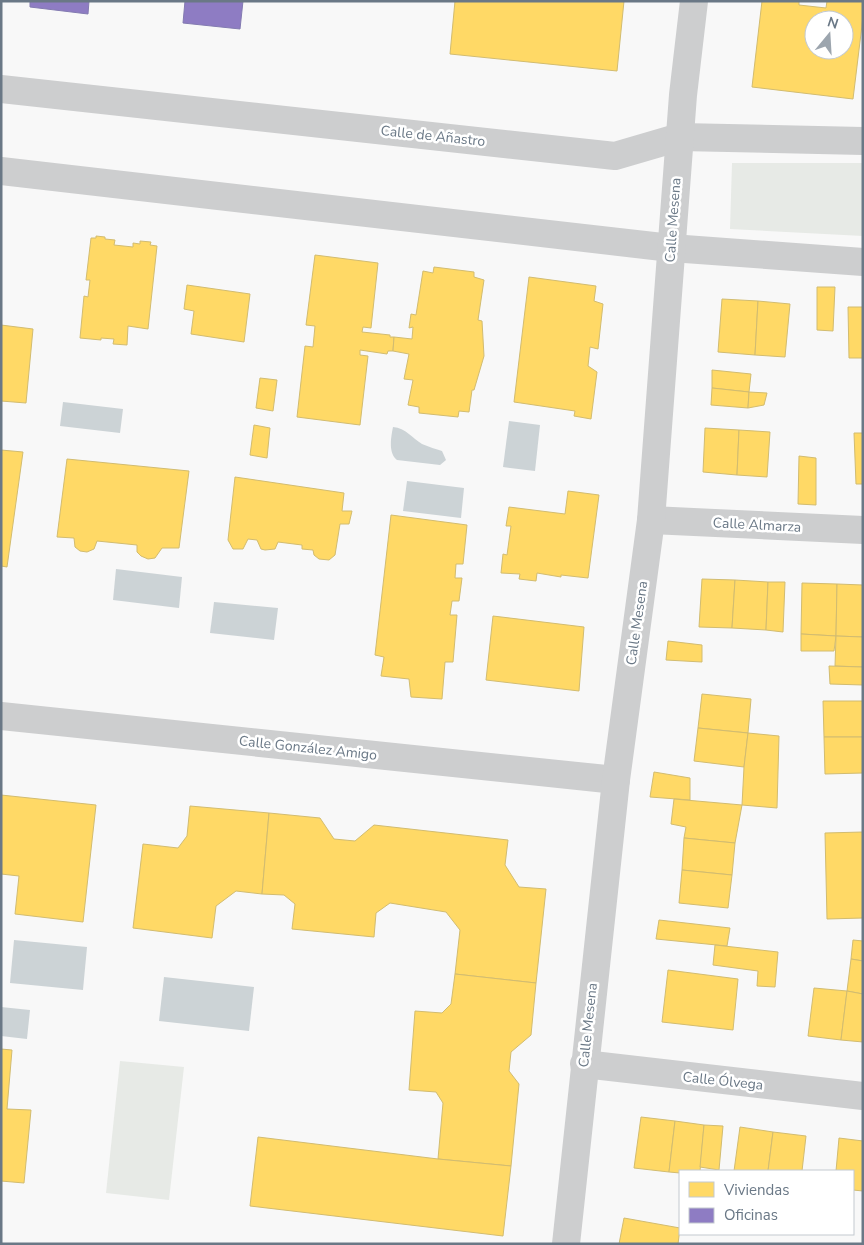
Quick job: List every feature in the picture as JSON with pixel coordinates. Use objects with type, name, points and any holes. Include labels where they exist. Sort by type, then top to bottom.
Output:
[{"type":"street","name":"Calle Mesena","points":[[566,1244],[616,780],[651,520],[680,138],[694,1]]},
{"type":"street","name":"Calle de Añastro","points":[[1,89],[615,156],[680,138],[863,141]]},
{"type":"street","points":[[1,171],[671,248],[863,262]]},
{"type":"street","name":"Calle Almarza","points":[[651,520],[863,530]]},
{"type":"street","name":"Calle González Amigo","points":[[1,716],[616,780]]},
{"type":"street","name":"Calle Ólvega","points":[[584,1064],[863,1096]]},
{"type":"shaded area","points":[[732,163],[863,163],[863,236],[730,229]]},
{"type":"shaded area","points":[[63,402],[123,409],[120,433],[60,426]]},
{"type":"shaded area","points":[[509,421],[540,425],[535,471],[503,467]]},
{"type":"shaded area","points":[[393,427],[405,431],[422,444],[442,451],[446,460],[440,465],[397,460],[391,449]]},
{"type":"shaded area","points":[[407,481],[464,488],[461,518],[403,511]]},
{"type":"shaded area","points":[[116,569],[182,577],[179,608],[113,600]]},
{"type":"shaded area","points":[[214,602],[278,608],[274,640],[210,633]]},
{"type":"shaded area","points":[[14,940],[87,947],[83,990],[10,983]]},
{"type":"shaded area","points":[[164,977],[254,987],[249,1031],[159,1021]]},
{"type":"shaded area","points":[[1,1007],[30,1010],[27,1039],[1,1036]]},
{"type":"shaded area","points":[[120,1061],[184,1067],[169,1200],[106,1193]]},
{"type":"building: Viviendas","points":[[455,1],[624,1],[617,71],[450,54]]},
{"type":"building: Viviendas","points":[[762,1],[799,1],[799,5],[826,8],[827,1],[863,1],[863,17],[853,99],[752,87]]},
{"type":"building: Viviendas","points":[[96,236],[115,240],[114,245],[133,247],[133,243],[140,244],[140,241],[151,242],[150,245],[157,246],[148,329],[128,326],[127,345],[113,344],[114,339],[80,338],[84,296],[88,297],[90,280],[86,280],[91,238],[96,238]]},
{"type":"building: Viviendas","points":[[315,255],[378,263],[371,328],[363,327],[362,332],[394,337],[393,351],[388,351],[387,354],[360,350],[360,355],[368,356],[360,425],[297,417],[305,346],[313,347],[315,326],[306,325]]},
{"type":"building: Viviendas","points":[[434,267],[474,272],[474,277],[484,280],[478,320],[482,321],[484,356],[474,390],[472,390],[469,412],[459,411],[458,417],[419,413],[419,407],[408,405],[413,380],[404,379],[409,354],[393,351],[394,337],[412,339],[413,327],[409,328],[411,314],[416,315],[423,271],[433,273]]},
{"type":"building: Viviendas","points":[[529,277],[596,286],[594,301],[603,304],[598,349],[590,347],[588,366],[597,372],[591,419],[574,416],[575,411],[514,402]]},
{"type":"building: Viviendas","points":[[187,285],[250,294],[244,342],[191,334],[194,311],[184,309]]},
{"type":"building: Viviendas","points":[[817,287],[835,287],[833,331],[817,330]]},
{"type":"building: Viviendas","points":[[722,299],[758,301],[755,355],[718,352]]},
{"type":"building: Viviendas","points":[[758,301],[790,304],[785,357],[755,355]]},
{"type":"building: Viviendas","points":[[848,307],[863,307],[863,358],[849,358]]},
{"type":"building: Viviendas","points":[[1,325],[33,329],[26,403],[1,401]]},
{"type":"building: Viviendas","points":[[712,370],[751,374],[749,392],[712,388]]},
{"type":"building: Viviendas","points":[[260,378],[277,380],[273,411],[256,408]]},
{"type":"building: Viviendas","points":[[712,388],[749,392],[748,408],[711,405]]},
{"type":"building: Viviendas","points":[[749,392],[767,393],[764,405],[748,408]]},
{"type":"building: Viviendas","points":[[254,425],[270,428],[267,458],[250,455]]},
{"type":"building: Viviendas","points":[[705,428],[739,430],[737,475],[703,472]]},
{"type":"building: Viviendas","points":[[739,430],[770,432],[767,477],[737,475]]},
{"type":"building: Viviendas","points":[[854,433],[863,433],[863,484],[856,484]]},
{"type":"building: Viviendas","points":[[1,450],[23,452],[7,567],[1,566]]},
{"type":"building: Viviendas","points":[[799,456],[816,458],[816,505],[798,504]]},
{"type":"building: Viviendas","points":[[67,459],[189,471],[179,548],[162,548],[155,558],[148,559],[137,552],[137,545],[97,541],[94,549],[87,552],[80,551],[75,547],[74,538],[57,537]]},
{"type":"building: Viviendas","points":[[235,477],[344,493],[342,511],[352,511],[349,524],[340,524],[335,555],[329,560],[319,559],[314,555],[313,550],[302,549],[302,545],[278,542],[275,549],[265,550],[261,549],[257,540],[248,539],[243,549],[233,549],[228,540]]},
{"type":"building: Viviendas","points":[[568,491],[599,495],[588,578],[561,575],[561,577],[537,573],[536,581],[519,579],[520,574],[501,573],[503,554],[507,555],[511,526],[506,526],[509,507],[565,514]]},
{"type":"building: Viviendas","points":[[391,515],[467,525],[463,564],[456,564],[455,578],[462,578],[459,601],[452,601],[450,615],[457,615],[453,662],[445,662],[442,699],[411,697],[409,679],[381,676],[384,657],[375,655]]},
{"type":"building: Viviendas","points":[[702,579],[735,580],[732,628],[699,627]]},
{"type":"building: Viviendas","points":[[735,580],[768,582],[766,630],[732,628]]},
{"type":"building: Viviendas","points":[[768,582],[785,582],[783,632],[766,630]]},
{"type":"building: Viviendas","points":[[802,583],[837,584],[836,636],[801,634]]},
{"type":"building: Viviendas","points":[[837,584],[863,585],[863,637],[836,636]]},
{"type":"building: Viviendas","points":[[493,616],[584,627],[579,691],[486,680]]},
{"type":"building: Viviendas","points":[[801,634],[836,636],[834,651],[801,651]]},
{"type":"building: Viviendas","points":[[836,636],[863,637],[863,667],[835,666]]},
{"type":"building: Viviendas","points":[[668,641],[702,645],[702,662],[666,660]]},
{"type":"building: Viviendas","points":[[829,666],[863,667],[863,685],[830,684]]},
{"type":"building: Viviendas","points":[[702,694],[751,699],[748,733],[698,728]]},
{"type":"building: Viviendas","points":[[823,701],[863,701],[863,737],[824,737]]},
{"type":"building: Viviendas","points":[[698,728],[748,733],[744,767],[694,761]]},
{"type":"building: Viviendas","points":[[748,733],[779,736],[777,808],[742,805]]},
{"type":"building: Viviendas","points":[[824,737],[863,737],[863,773],[825,774]]},
{"type":"building: Viviendas","points":[[654,772],[690,778],[690,800],[650,797]]},
{"type":"building: Viviendas","points":[[1,795],[96,805],[83,922],[15,914],[19,876],[1,874]]},
{"type":"building: Viviendas","points":[[674,799],[742,805],[735,843],[684,838],[686,827],[671,824]]},
{"type":"building: Viviendas","points":[[190,806],[269,813],[262,894],[236,891],[216,906],[212,938],[133,928],[143,844],[178,848],[187,836]]},
{"type":"building: Viviendas","points":[[269,813],[320,818],[334,839],[355,841],[374,825],[508,840],[505,865],[519,887],[546,889],[536,983],[455,974],[460,930],[446,912],[390,903],[376,913],[374,937],[292,929],[295,904],[284,895],[262,894]]},
{"type":"building: Viviendas","points":[[863,832],[863,918],[827,919],[825,833]]},
{"type":"building: Viviendas","points":[[684,838],[735,843],[732,875],[682,870]]},
{"type":"building: Viviendas","points":[[682,870],[732,875],[728,908],[679,903]]},
{"type":"building: Viviendas","points":[[659,920],[730,928],[727,946],[656,939]]},
{"type":"building: Viviendas","points":[[853,940],[863,941],[863,961],[851,959]]},
{"type":"building: Viviendas","points":[[715,945],[778,952],[775,987],[757,986],[758,971],[713,965]]},
{"type":"building: Viviendas","points":[[851,959],[863,961],[863,994],[847,991]]},
{"type":"building: Viviendas","points":[[668,970],[738,979],[733,1030],[662,1022]]},
{"type":"building: Viviendas","points":[[455,974],[536,983],[531,1035],[511,1052],[509,1071],[519,1084],[511,1166],[438,1159],[443,1103],[436,1092],[409,1090],[415,1011],[442,1013],[451,1004]]},
{"type":"building: Viviendas","points":[[814,988],[847,991],[841,1040],[808,1036]]},
{"type":"building: Viviendas","points":[[847,991],[863,994],[863,1042],[841,1040]]},
{"type":"building: Viviendas","points":[[1,1049],[12,1050],[7,1109],[31,1110],[24,1183],[1,1181]]},
{"type":"building: Viviendas","points":[[641,1117],[675,1121],[669,1172],[634,1168]]},
{"type":"building: Viviendas","points":[[675,1121],[704,1125],[700,1170],[679,1170],[679,1173],[669,1172]]},
{"type":"building: Viviendas","points":[[704,1125],[723,1126],[719,1170],[700,1167]]},
{"type":"building: Viviendas","points":[[740,1127],[773,1132],[768,1170],[734,1170]]},
{"type":"building: Viviendas","points":[[773,1132],[806,1136],[802,1170],[768,1170]]},
{"type":"building: Viviendas","points":[[258,1137],[511,1166],[503,1236],[250,1206]]},
{"type":"building: Viviendas","points":[[839,1138],[863,1141],[863,1191],[854,1190],[854,1170],[836,1170]]},
{"type":"building: Viviendas","points":[[624,1218],[679,1228],[678,1244],[619,1244]]},
{"type":"building: Oficinas","points":[[30,1],[89,1],[88,14],[30,7]]},
{"type":"building: Oficinas","points":[[185,1],[243,1],[240,29],[183,23]]}]
